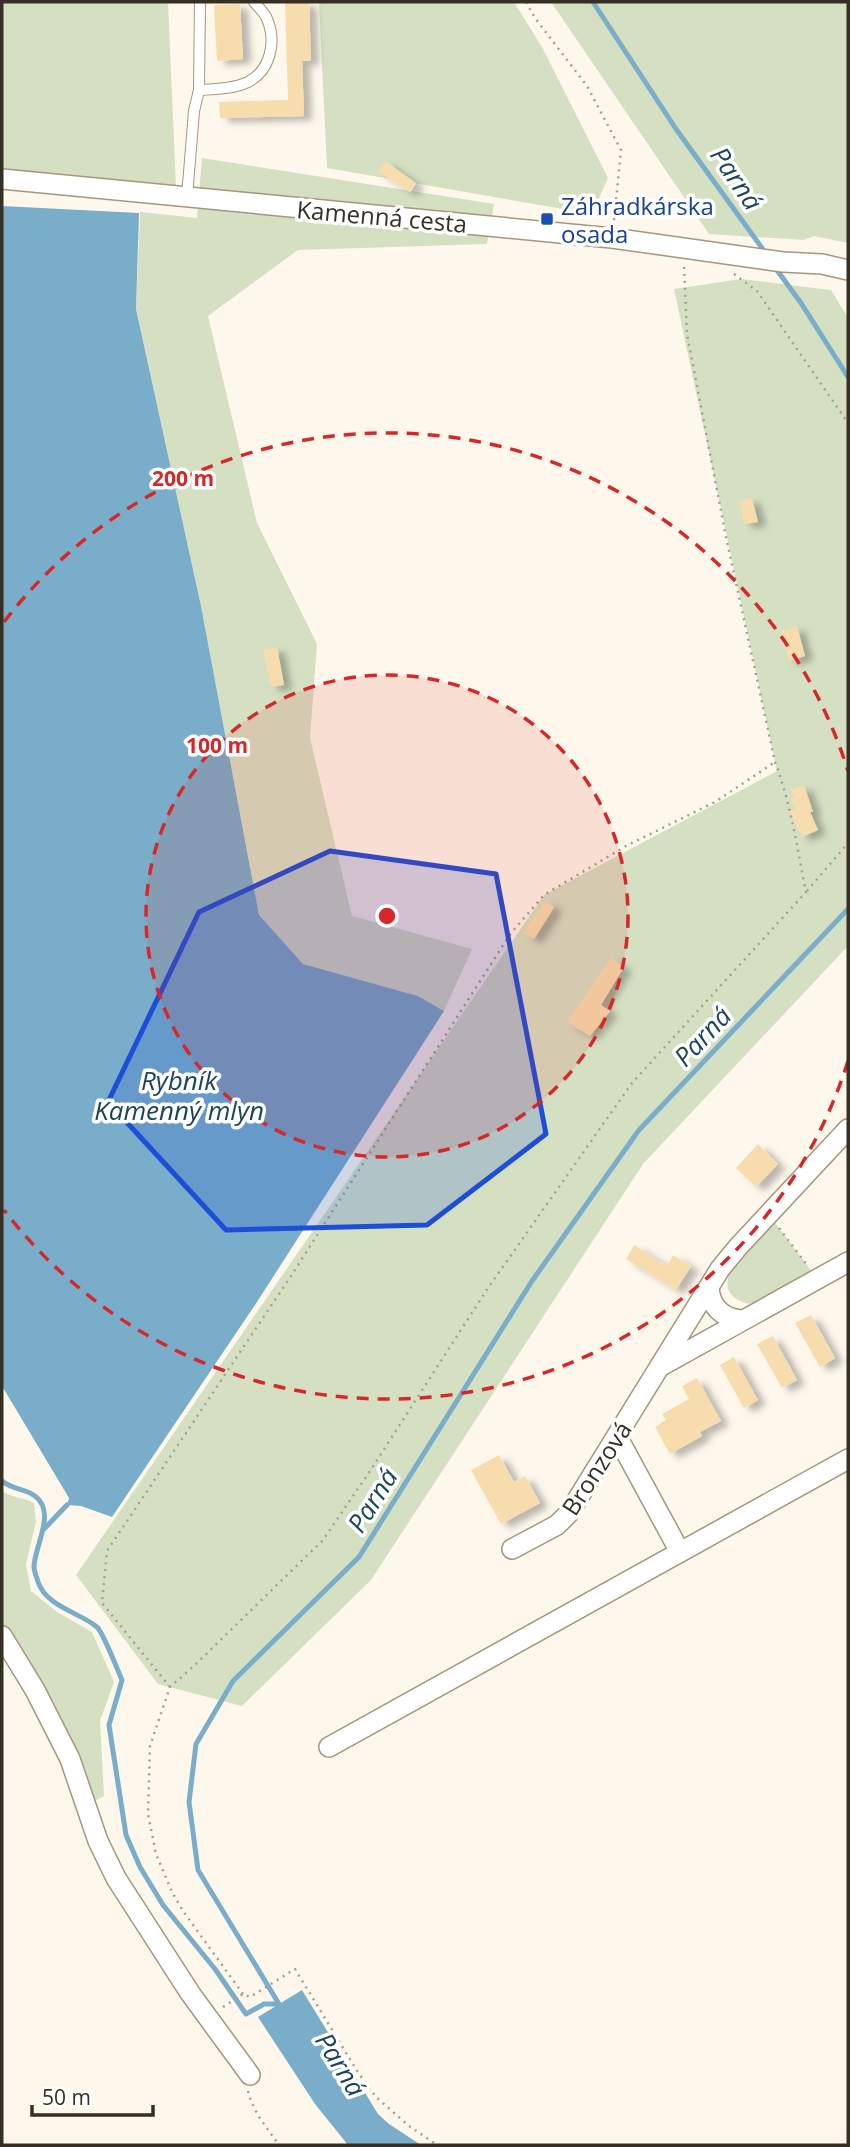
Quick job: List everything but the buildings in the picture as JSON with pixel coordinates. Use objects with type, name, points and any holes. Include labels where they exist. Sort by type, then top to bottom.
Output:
[{"type":"street","name":"Kamenná cesta","points":[[2,179],[612,238],[783,262],[822,264],[848,270]]},
{"type":"street","name":"Bronzová","points":[[512,1549],[557,1525],[565,1517],[709,1287],[738,1247],[848,1129]]},
{"type":"street","name":"Bronzová","points":[[660,1366],[848,1262]]},
{"type":"street","points":[[709,1287],[712,1301],[720,1313],[741,1320]]},
{"type":"street","points":[[617,1436],[680,1552]]},
{"type":"street","points":[[329,1747],[848,1459]]},
{"type":"street","points":[[2,1636],[35,1690],[70,1759],[98,1841],[116,1878],[207,2018],[250,2075]]},
{"type":"lane","points":[[187,198],[194,111],[199,90],[200,2]]},
{"type":"lane","points":[[199,90],[229,88],[248,82],[263,71],[271,52],[270,35],[267,19],[254,2]]},
{"type":"path","points":[[526,2],[535,18],[587,86],[621,150],[612,238]]},
{"type":"path","points":[[684,247],[687,334],[726,537],[806,892]]},
{"type":"path","points":[[723,253],[730,272],[757,291],[848,423]]},
{"type":"path","points":[[170,1687],[102,1603],[107,1551],[291,1276],[511,933],[544,895],[626,846],[715,802],[775,762]]},
{"type":"path","points":[[437,2145],[409,2126],[376,2097],[295,1969],[250,1997],[243,1994],[183,1911],[156,1854],[148,1814],[150,1746],[170,1687],[323,1540],[488,1288],[632,1083],[848,844]]},
{"type":"path","points":[[773,1220],[813,1273]]},
{"type":"path","points":[[207,2018],[243,1994]]},
{"type":"path","points":[[250,2075],[247,2087],[250,2100],[259,2118],[279,2145]]},
{"type":"highlighted area","points":[[330,851],[496,874],[546,1134],[427,1225],[226,1230],[108,1102],[199,912]]},
{"type":"green space","points":[[2,2],[168,2],[176,187],[2,172]]},
{"type":"green space","points":[[319,2],[514,2],[542,47],[608,178],[592,214],[327,168]]},
{"type":"green space","points":[[551,2],[848,2],[848,243],[814,236],[804,240],[709,234]]},
{"type":"green space","points":[[202,158],[494,204],[487,244],[298,250],[208,316],[257,523],[317,644],[310,738],[352,916],[472,949],[444,1011],[418,996],[303,964],[259,915],[201,606],[136,309],[140,212],[197,218]]},
{"type":"green space","points":[[741,279],[831,290],[848,318],[848,946],[643,1164],[371,1580],[242,1706],[158,1684],[76,1575],[544,895],[777,771],[674,289]]},
{"type":"green space","points":[[773,1220],[813,1273],[762,1301],[753,1304],[742,1302],[728,1289],[731,1268]]},
{"type":"green space","points":[[2,1491],[34,1503],[36,1522],[26,1564],[31,1591],[57,1612],[92,1632],[114,1682],[100,1721],[104,1796],[89,1804],[2,1627]]},
{"type":"water","name":"Rybník Kamenný mlyn","points":[[2,206],[139,213],[136,309],[201,606],[259,915],[303,964],[418,996],[444,1011],[255,1305],[112,1517],[81,1506],[67,1505],[69,1498],[2,1386]]},
{"type":"water","points":[[302,1990],[378,2114],[421,2145],[348,2145],[315,2104],[258,2017]]},
{"type":"waterway","name":"Parná","points":[[593,2],[676,129],[767,255]]},
{"type":"waterway","name":"Parná","points":[[774,266],[848,377]]},
{"type":"waterway","name":"Parná","points":[[282,2009],[198,1870],[189,1802],[196,1744],[233,1681],[359,1557],[532,1281],[639,1130],[848,909]]},
{"type":"waterway","points":[[2,1481],[31,1493],[41,1503],[44,1511],[43,1530],[34,1567],[38,1582],[48,1597],[97,1627],[122,1680],[109,1725],[126,1835],[140,1867],[163,1905],[215,1969],[246,2014],[264,2004],[278,2004]]},
{"type":"waterway","points":[[44,1529],[67,1505]]},
{"type":"place","name":"Záhradkárska osada","points":[[547,219]]}]
